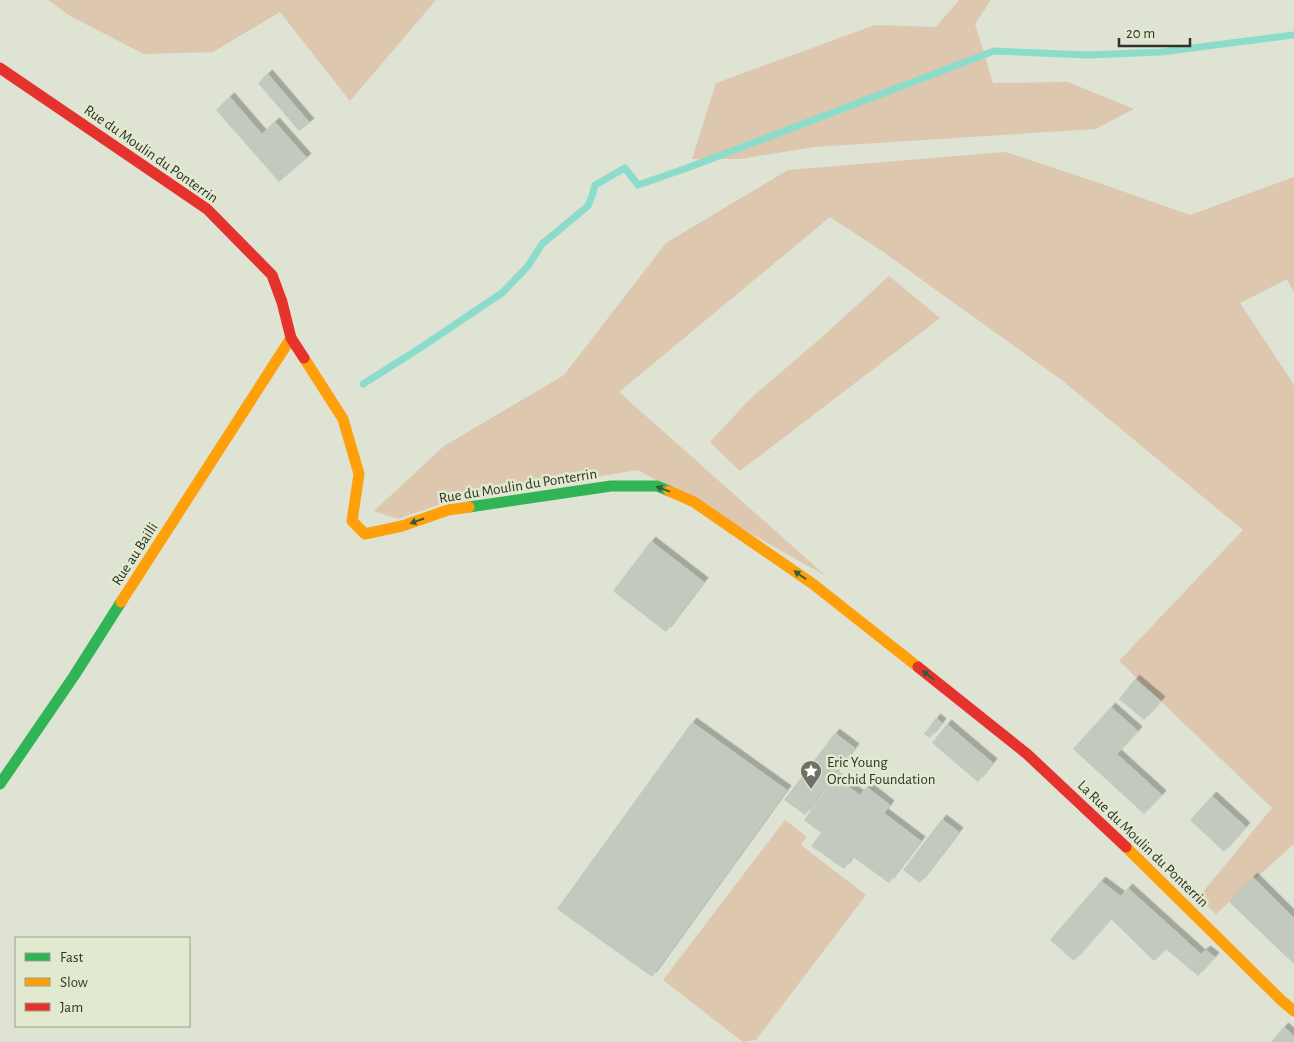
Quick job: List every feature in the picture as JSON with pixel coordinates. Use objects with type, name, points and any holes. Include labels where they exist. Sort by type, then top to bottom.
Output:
[{"type":"street","name":"Rue du Moulin du Ponterrin","points":[[0,68],[207,209],[272,275],[282,302],[291,338],[343,419],[359,474],[352,521],[365,534],[402,526],[448,510],[611,486],[657,486],[694,502],[813,584],[966,705]]},
{"type":"street","name":"Rue au Bailli","points":[[0,784],[74,676],[291,338]]},
{"type":"street","name":"La Rue du Moulin du Ponterrin","points":[[966,705],[1027,754],[1125,846],[1294,1011]]},
{"type":"shaded area","points":[[48,0],[436,0],[350,101],[280,12],[213,52],[144,54],[70,16]]},
{"type":"shaded area","points":[[959,0],[991,0],[975,24],[993,83],[1068,82],[1134,109],[1095,129],[814,147],[740,159],[692,159],[716,83],[875,25],[936,27]]},
{"type":"shaded area","points":[[1006,152],[1190,215],[1294,177],[1294,293],[1287,279],[1240,303],[1294,385],[1294,844],[1216,914],[1198,898],[1272,808],[1119,661],[1243,530],[1063,381],[882,251],[830,217],[619,392],[826,576],[638,470],[447,502],[398,519],[374,511],[444,446],[564,375],[666,243],[788,170]]},
{"type":"shaded area","points":[[889,276],[940,318],[740,471],[710,442],[751,398]]},
{"type":"shaded area","points":[[785,820],[807,837],[801,845],[866,895],[756,1040],[743,1042],[663,980]]},
{"type":"building","points":[[268,74],[310,123],[299,131],[258,83]]},
{"type":"building","points":[[230,97],[262,134],[275,122],[307,158],[279,182],[216,110]]},
{"type":"building","points":[[651,541],[704,582],[666,632],[613,591]]},
{"type":"building","points":[[1135,679],[1161,701],[1144,720],[1119,699]]},
{"type":"building","points":[[1111,707],[1138,731],[1117,754],[1162,795],[1144,814],[1073,749]]},
{"type":"building","points":[[936,718],[942,723],[930,738],[924,734]]},
{"type":"building","points":[[692,722],[787,790],[652,977],[557,909]]},
{"type":"building","points":[[947,724],[993,763],[978,782],[932,743]]},
{"type":"building","points":[[835,733],[855,748],[805,815],[784,800]]},
{"type":"building","points":[[835,777],[860,795],[867,787],[890,805],[884,813],[921,841],[889,883],[853,857],[844,869],[811,846],[821,833],[804,820]]},
{"type":"building","points":[[1212,796],[1246,827],[1224,852],[1190,820]]},
{"type":"building","points":[[942,819],[959,832],[920,883],[903,870]]},
{"type":"building","points":[[1253,877],[1294,918],[1294,964],[1229,902]]},
{"type":"building","points":[[1101,881],[1121,896],[1128,888],[1201,954],[1206,950],[1215,957],[1198,976],[1166,949],[1154,961],[1111,919],[1074,961],[1050,940]]},
{"type":"building","points":[[1284,1027],[1294,1036],[1294,1042],[1271,1042]]},
{"type":"waterway","points":[[363,384],[502,293],[528,266],[542,244],[588,206],[595,185],[625,168],[638,185],[994,51],[1088,55],[1161,52],[1294,35]]},
{"type":"traffic: fast","points":[[469,507],[611,486],[657,486],[669,491]]},
{"type":"traffic: fast","points":[[0,784],[74,676],[121,602]]},
{"type":"traffic: slow","points":[[121,602],[291,338]]},
{"type":"traffic: slow","points":[[304,358],[343,419],[359,474],[352,521],[365,534],[402,526],[448,510],[469,507]]},
{"type":"traffic: slow","points":[[669,491],[694,502],[813,584],[918,667]]},
{"type":"traffic: slow","points":[[1126,847],[1294,1011]]},
{"type":"traffic: jam","points":[[0,68],[207,209],[272,275],[282,302],[291,338],[304,358]]},
{"type":"traffic: jam","points":[[918,667],[1027,754],[1126,847]]},
{"type":"place","name":"Eric Young Orchid Foundation","points":[[811,790]]}]
